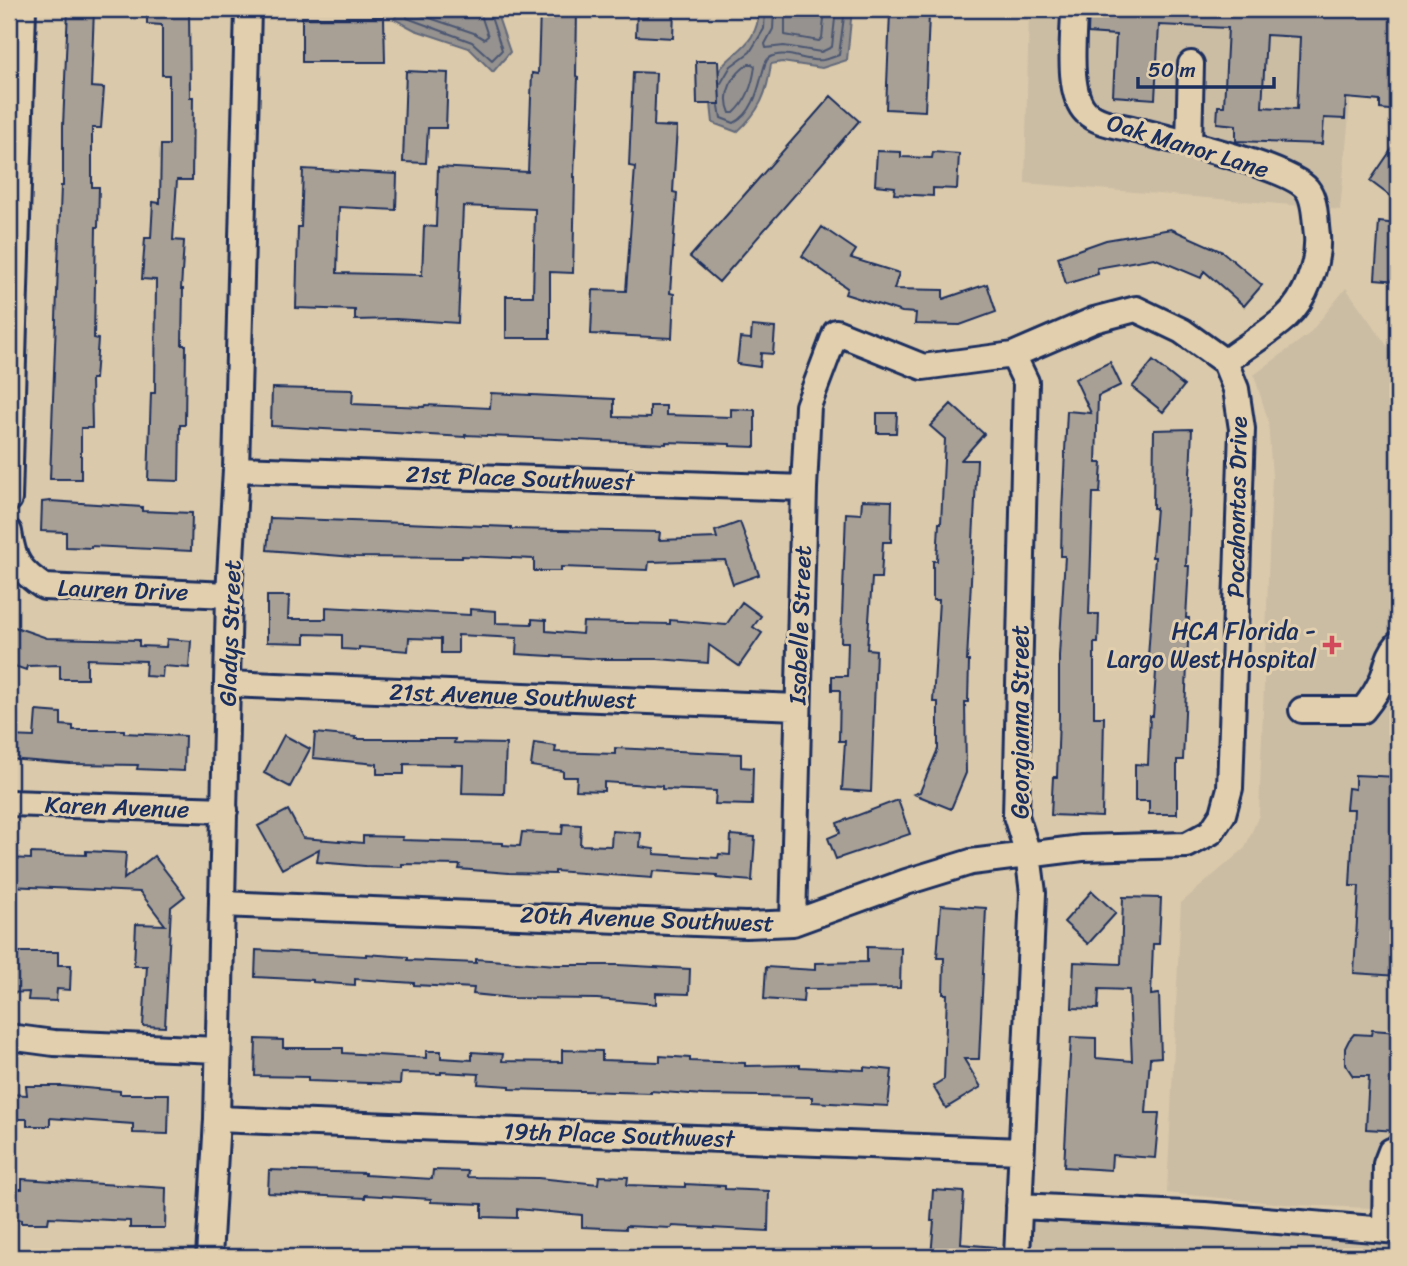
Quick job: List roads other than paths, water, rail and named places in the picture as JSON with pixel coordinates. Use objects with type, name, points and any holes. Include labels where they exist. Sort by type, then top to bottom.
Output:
[{"type":"street","points":[[9,499],[23,9]]},
{"type":"street","name":"Gladys Street","points":[[209,1257],[217,1119],[229,595],[236,469],[248,9]]},
{"type":"street","name":"Oak Manor Lane","points":[[1074,9],[1073,83],[1085,112],[1102,122],[1189,144],[1290,177],[1307,190],[1314,210],[1317,241],[1313,268],[1304,293],[1286,317],[1225,362]]},
{"type":"street","points":[[1189,144],[1191,64]]},
{"type":"street","points":[[1013,355],[1094,320],[1136,309],[1182,331],[1225,362]]},
{"type":"street","name":"Isabelle Street","points":[[793,923],[808,406],[836,332],[923,367],[1013,355]]},
{"type":"street","name":"Georgianna Street","points":[[1013,355],[1026,382],[1016,816],[1028,854],[1033,893],[1017,1257]]},
{"type":"street","name":"Pocahontas Drive","points":[[1187,845],[1211,832],[1223,814],[1230,788],[1242,429],[1236,389],[1225,362]]},
{"type":"street","name":"21st Place Southwest","points":[[236,469],[804,488]]},
{"type":"street","name":"Lauren Drive","points":[[9,532],[12,554],[26,575],[44,587],[229,595]]},
{"type":"street","points":[[1301,710],[1363,710],[1375,695],[1389,654],[1398,645]]},
{"type":"street","name":"21st Avenue Southwest","points":[[228,684],[798,707]]},
{"type":"street","name":"Karen Avenue","points":[[9,803],[225,810]]},
{"type":"street","name":"20th Avenue Southwest","points":[[222,904],[746,925],[793,923],[906,882],[971,862],[1082,848],[1187,845]]},
{"type":"street","points":[[9,1037],[54,1043],[218,1050]]},
{"type":"street","name":"19th Place Southwest","points":[[217,1119],[1021,1151]]},
{"type":"street","points":[[1019,1206],[1205,1215],[1392,1230],[1394,1159]]},
{"type":"water","points":[[401,9],[499,9],[497,14],[510,52],[493,72],[469,48],[415,30],[394,19]]},
{"type":"water","points":[[759,9],[852,9],[847,60],[822,68],[782,62],[771,64],[761,101],[737,132],[713,123],[711,89],[717,73],[753,34]]},
{"type":"place","name":"HCA Florida - Largo West Hospital","points":[[1332,645]]}]
